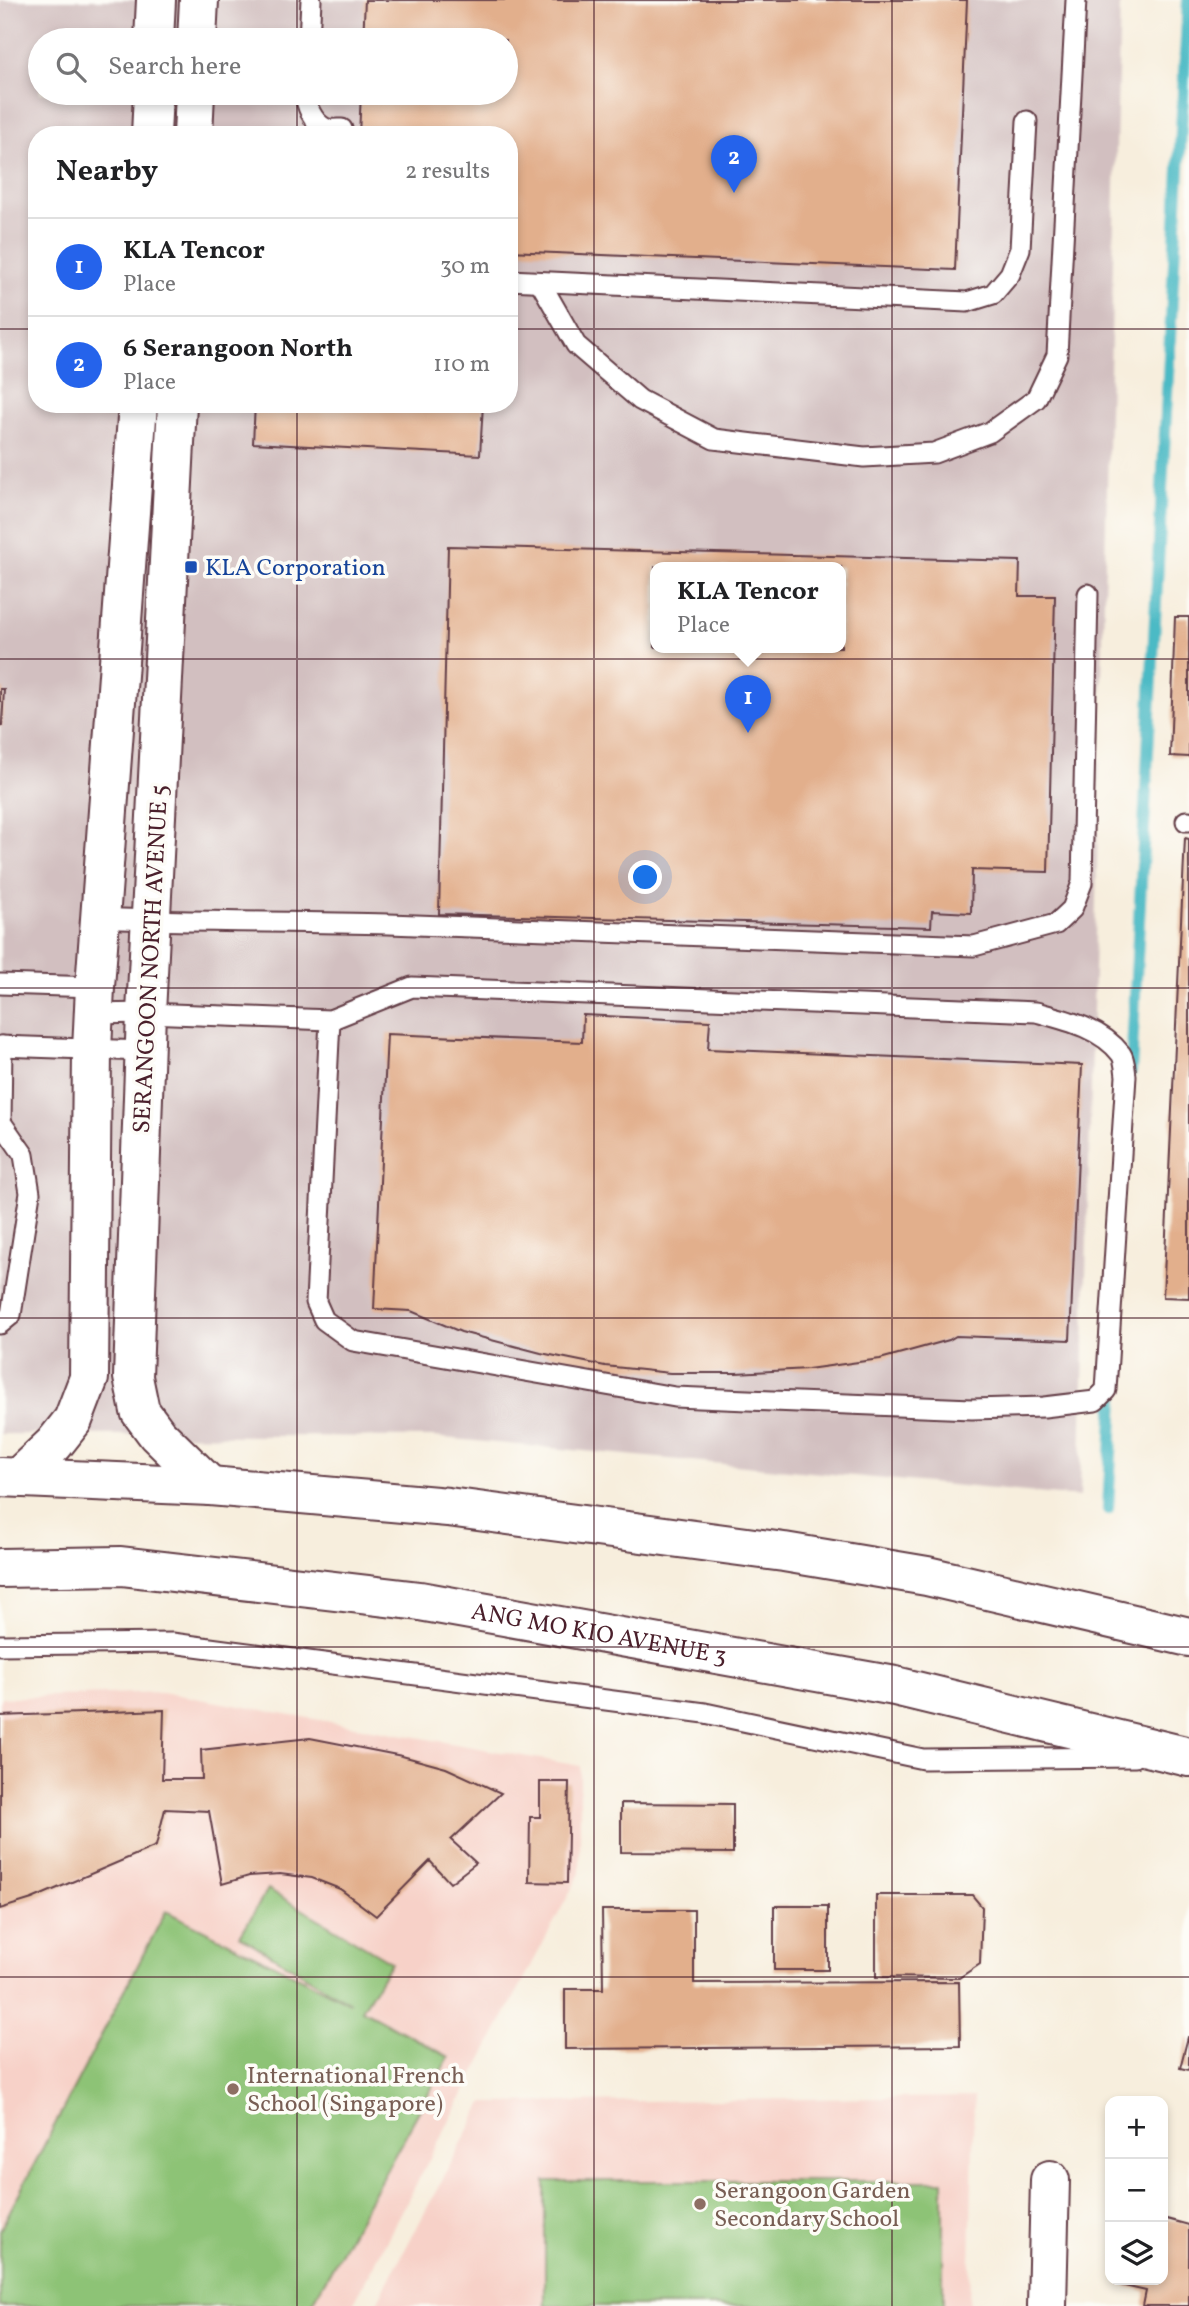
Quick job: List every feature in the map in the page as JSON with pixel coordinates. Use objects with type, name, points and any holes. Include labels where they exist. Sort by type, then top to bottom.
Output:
[{"type":"main road","points":[[155,28],[156,0]]},
{"type":"main road","points":[[198,28],[200,0]]},
{"type":"main road","points":[[151,126],[152,105]]},
{"type":"main road","points":[[193,126],[194,105]]},
{"type":"main road","name":"SERANGOON NORTH AVENUE 5","points":[[10,1477],[54,1444],[73,1420],[89,1378],[93,1017],[137,413]]},
{"type":"main road","name":"SERANGOON NORTH AVENUE 5","points":[[177,413],[146,1013],[133,1377],[140,1411],[151,1427],[210,1486]]},
{"type":"main road","points":[[10,1477],[210,1486],[448,1507],[785,1552],[927,1576],[1189,1637]]},
{"type":"main road","name":"ANG MO KIO AVENUE 3","points":[[0,1568],[121,1566],[420,1601],[895,1686],[1189,1757]]},
{"type":"main road","points":[[1048,2306],[1050,2180]]},
{"type":"lane","points":[[310,28],[311,0]]},
{"type":"lane","points":[[540,282],[576,345],[640,400],[714,439],[864,457],[934,453],[990,432],[1036,399],[1056,355],[1076,0]]},
{"type":"lane","points":[[308,105],[314,118],[323,126]]},
{"type":"lane","points":[[518,281],[967,302],[993,294],[1010,274],[1020,249],[1027,121]]},
{"type":"lane","points":[[99,918],[151,921],[389,923],[974,946],[1056,923],[1072,909],[1082,883],[1088,594]]},
{"type":"lane","points":[[0,984],[93,1017],[145,1051]]},
{"type":"lane","points":[[0,1324],[11,1315],[30,1193],[24,1155],[1,1123],[1,1046],[93,1017],[146,1013],[330,1020],[412,987],[1036,1012],[1075,1022],[1106,1040],[1122,1056],[1126,1076],[1106,1390],[1095,1401],[1044,1407],[984,1409],[675,1397],[353,1341],[324,1320],[316,1302],[330,1020]]},
{"type":"lane","points":[[0,1645],[172,1643],[705,1713],[923,1759],[1189,1757]]},
{"type":"shaded area","points":[[0,0],[1120,0],[1080,1497],[433,1437],[0,1434]]},
{"type":"shaded area","name":"International French School (Singapore)","points":[[161,1692],[580,1766],[580,1873],[352,2306],[0,2306],[0,1698]]},
{"type":"shaded area","name":"Serangoon Garden Secondary School","points":[[974,2097],[969,2306],[375,2306],[483,2103]]},
{"type":"green space","points":[[268,1889],[391,1962],[362,2010],[449,2057],[311,2306],[0,2306],[0,2230],[166,1911],[350,2003],[240,1936]]},
{"type":"green space","points":[[545,2181],[943,2181],[943,2306],[545,2306]]},
{"type":"building","points":[[365,0],[967,0],[955,270],[518,251],[518,126],[359,126],[360,105],[518,105],[518,28],[364,28]]},
{"type":"building","points":[[255,413],[482,413],[480,455],[253,443]]},
{"type":"building","points":[[448,546],[1020,561],[1019,596],[1055,596],[1048,872],[972,870],[971,913],[932,911],[931,927],[439,914]]},
{"type":"building","points":[[1175,617],[1189,617],[1189,757],[1170,756]]},
{"type":"building","points":[[0,689],[4,689],[2,726],[0,726]]},
{"type":"building","points":[[1185,838],[1189,839],[1189,1298],[1163,1297]]},
{"type":"building","points":[[583,1015],[710,1021],[708,1049],[1082,1065],[1070,1340],[956,1336],[880,1359],[808,1369],[670,1373],[605,1366],[541,1353],[461,1332],[411,1311],[374,1309],[387,1034],[582,1042]]},
{"type":"building","points":[[164,1710],[162,1779],[202,1779],[201,1750],[310,1738],[402,1756],[446,1768],[501,1793],[451,1840],[476,1863],[450,1883],[430,1861],[376,1916],[340,1889],[312,1878],[280,1874],[249,1876],[222,1884],[209,1811],[165,1809],[156,1846],[32,1899],[0,1909],[0,1716]]},
{"type":"building","points":[[540,1782],[569,1782],[567,1883],[529,1882],[530,1817],[540,1817]]},
{"type":"building","points":[[621,1803],[733,1804],[733,1853],[621,1852]]},
{"type":"building","points":[[876,1895],[972,1895],[982,1907],[980,1964],[959,1978],[876,1977]]},
{"type":"building","points":[[774,1906],[828,1906],[828,1970],[774,1970]]},
{"type":"building","points":[[602,1910],[694,1910],[694,1983],[959,1982],[960,2046],[565,2049],[565,1989],[603,1989]]},
{"type":"building","points":[[1189,2037],[1189,2070],[1180,2068]]},
{"type":"building","points":[[1168,2219],[1189,2225],[1189,2306],[1143,2306],[1146,2291],[1120,2285],[1168,2285]]},
{"type":"waterway","points":[[1131,1071],[1188,0]]},
{"type":"waterway","points":[[1108,1509],[1115,1380]]},
{"type":"place","name":"6 Serangoon North","points":[[734,193]]},
{"type":"place","name":"KLA Corporation","points":[[191,567]]},
{"type":"place","name":"KLA Tencor","points":[[748,733]]},
{"type":"place","name":"International French School (Singapore)","points":[[233,2089]]},
{"type":"place","name":"Serangoon Garden Secondary School","points":[[700,2204]]}]
